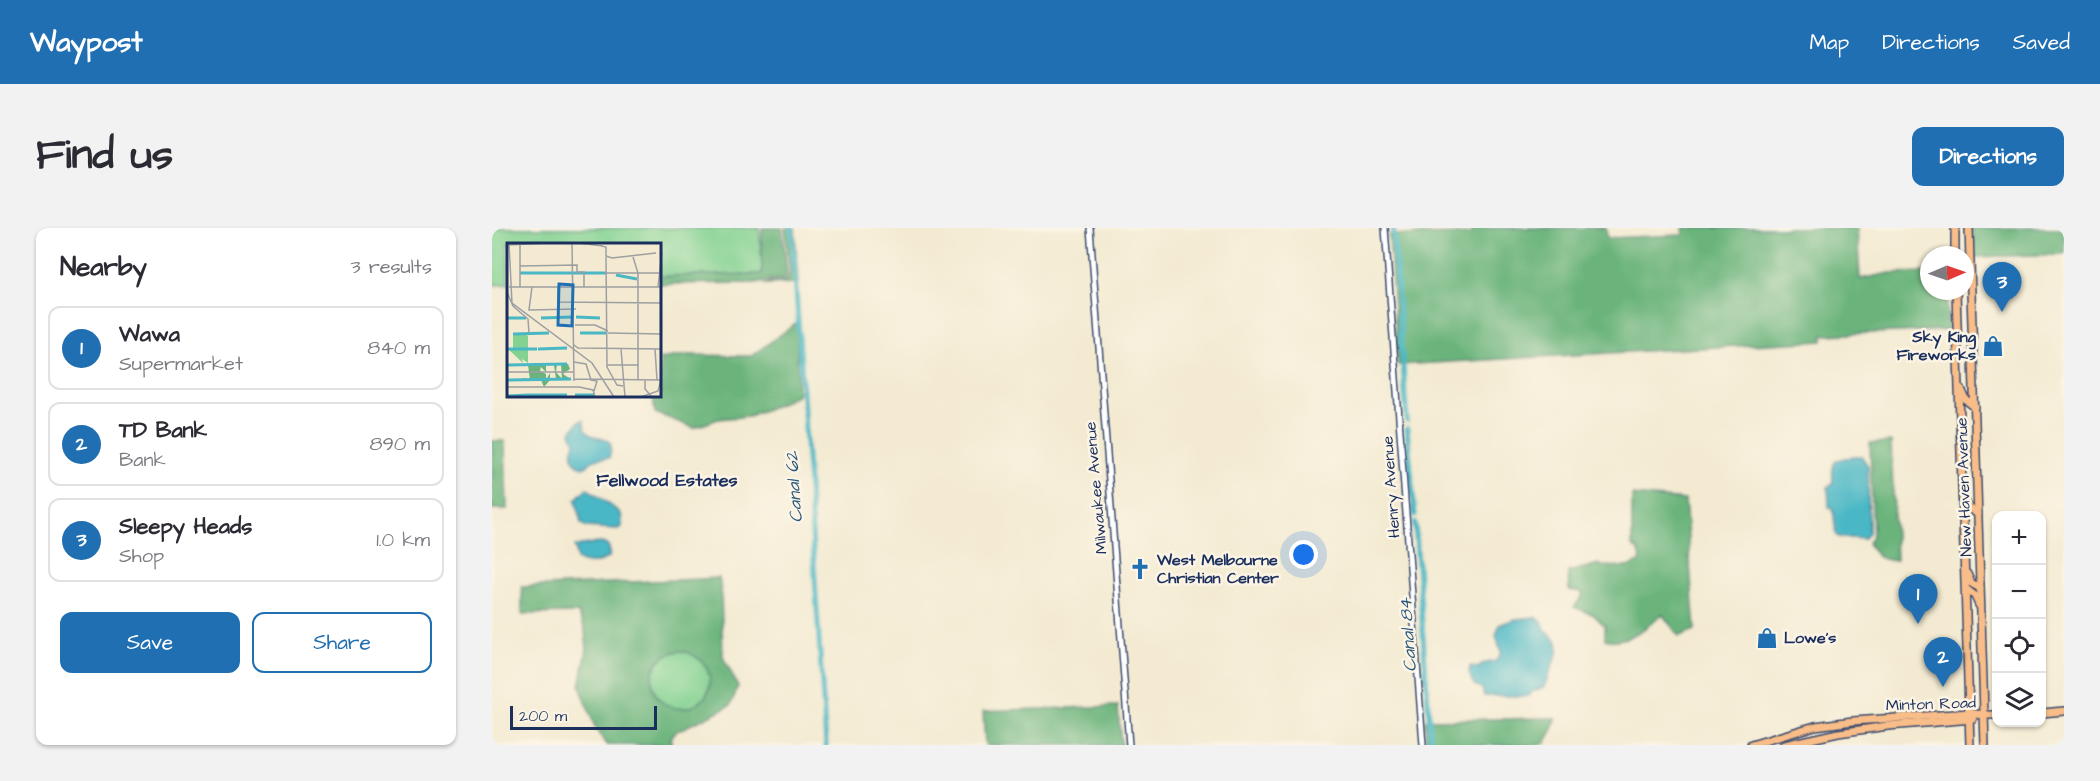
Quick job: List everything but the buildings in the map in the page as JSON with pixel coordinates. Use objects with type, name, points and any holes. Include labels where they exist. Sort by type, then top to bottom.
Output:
[{"type":"main road","points":[[1954,228],[1955,246]]},
{"type":"main road","name":"New Haven Avenue","points":[[1968,246],[1969,228]]},
{"type":"main road","points":[[1955,242],[1957,246]]},
{"type":"main road","name":"New Haven Avenue","points":[[1956,300],[1970,745]]},
{"type":"main road","name":"New Haven Avenue","points":[[1970,300],[1985,745]]},
{"type":"main road","points":[[1959,384],[1966,400],[1975,407]]},
{"type":"main road","points":[[1960,409],[1970,415],[1975,428]]},
{"type":"main road","points":[[1963,498],[1969,508],[1978,514]]},
{"type":"main road","points":[[1963,521],[1973,525],[1978,534]]},
{"type":"main road","points":[[1965,568],[1971,583],[1980,588]]},
{"type":"main road","points":[[1966,589],[1975,596],[1981,610]]},
{"type":"main road","points":[[2046,712],[2064,711]]},
{"type":"main road","name":"Minton Road","points":[[1751,745],[1815,726],[1853,721],[1992,715]]},
{"type":"main road","name":"Minton Road","points":[[1784,745],[1838,733],[1970,717]]},
{"type":"street","name":"Milwaukee Avenue","points":[[1090,228],[1129,745]]},
{"type":"street","name":"Henry Avenue","points":[[1385,228],[1424,745]]},
{"type":"green space","points":[[492,228],[759,228],[763,274],[662,278],[662,243],[507,243],[507,284],[492,285]]},
{"type":"green space","points":[[762,228],[782,228],[787,273],[783,279],[756,283],[662,284],[662,276],[762,274]]},
{"type":"green space","points":[[785,228],[795,228],[798,283],[764,284],[784,281],[790,274]]},
{"type":"green space","points":[[1472,228],[1606,228],[1607,238],[1683,235],[1683,228],[1857,228],[1860,279],[1890,273],[1920,272],[1920,300],[1947,300],[1948,330],[1823,335],[1823,341],[1398,365],[1389,235],[1472,234]]},
{"type":"green space","points":[[1972,228],[2064,228],[2064,254],[1974,257]]},
{"type":"green space","points":[[797,323],[798,394],[749,416],[718,419],[694,428],[655,413],[653,398],[662,398],[662,359],[686,355],[751,356]]},
{"type":"green space","points":[[492,441],[505,441],[507,509],[492,509]]},
{"type":"green space","points":[[1891,442],[1896,561],[1879,557],[1868,543],[1873,534],[1870,443]]},
{"type":"green space","points":[[1632,495],[1685,500],[1695,630],[1679,636],[1662,614],[1636,634],[1621,639],[1605,639],[1605,626],[1594,615],[1574,607],[1582,597],[1582,592],[1569,590],[1568,572],[1599,564],[1628,567],[1640,562],[1639,552],[1632,546]]},
{"type":"green space","points":[[719,578],[723,657],[738,686],[731,705],[675,732],[671,738],[671,745],[607,745],[594,725],[580,686],[587,649],[585,629],[578,613],[522,614],[522,587]],"holes":[[[680,651],[694,655],[705,666],[710,679],[710,687],[703,699],[693,706],[673,707],[658,698],[653,687],[652,676],[656,665],[664,656]]]},
{"type":"green space","points":[[681,651],[697,656],[705,664],[710,680],[705,696],[697,704],[681,709],[665,704],[657,696],[652,680],[657,664],[665,656]]},
{"type":"green space","points":[[1118,706],[1121,745],[985,745],[983,711]]},
{"type":"green space","points":[[1555,718],[1553,728],[1545,743],[1538,745],[1426,745],[1425,720]]},
{"type":"water","points":[[583,420],[588,433],[606,440],[611,445],[609,458],[594,459],[586,467],[578,465],[573,460],[575,443],[571,432],[578,422]]},
{"type":"water","points":[[1862,457],[1868,466],[1869,533],[1864,539],[1839,537],[1836,534],[1833,508],[1829,507],[1828,487],[1833,484],[1832,470],[1835,462],[1842,458]]},
{"type":"water","points":[[587,488],[618,511],[622,517],[622,527],[618,529],[586,527],[581,523],[576,499]]},
{"type":"water","points":[[601,543],[608,545],[609,557],[593,563],[577,559],[575,547]]},
{"type":"water","points":[[1534,617],[1542,621],[1545,630],[1557,641],[1558,651],[1544,687],[1528,696],[1484,696],[1482,688],[1474,685],[1469,673],[1470,666],[1479,668],[1482,664],[1496,661],[1501,652],[1496,636],[1500,624]]},
{"type":"waterway","name":"Canal 62","points":[[792,228],[826,745]]},
{"type":"waterway","name":"Canal 84","points":[[1393,228],[1407,421]]},
{"type":"waterway","name":"Canal 84","points":[[1407,429],[1415,515]]},
{"type":"waterway","name":"Canal 84","points":[[1415,523],[1431,745]]},
{"type":"place","name":"Sleepy Heads","points":[[2002,312]]},
{"type":"place","name":"Sky King Fireworks","points":[[1993,346]]},
{"type":"place","name":"West Melbourne Christian Center","points":[[1140,569]]},
{"type":"place","name":"Wawa","points":[[1918,624]]},
{"type":"place","name":"Lowe's","points":[[1767,638]]},
{"type":"place","name":"TD Bank","points":[[1943,687]]},
{"type":"district","name":"Fellwood Estates","points":[[667,480]]}]
